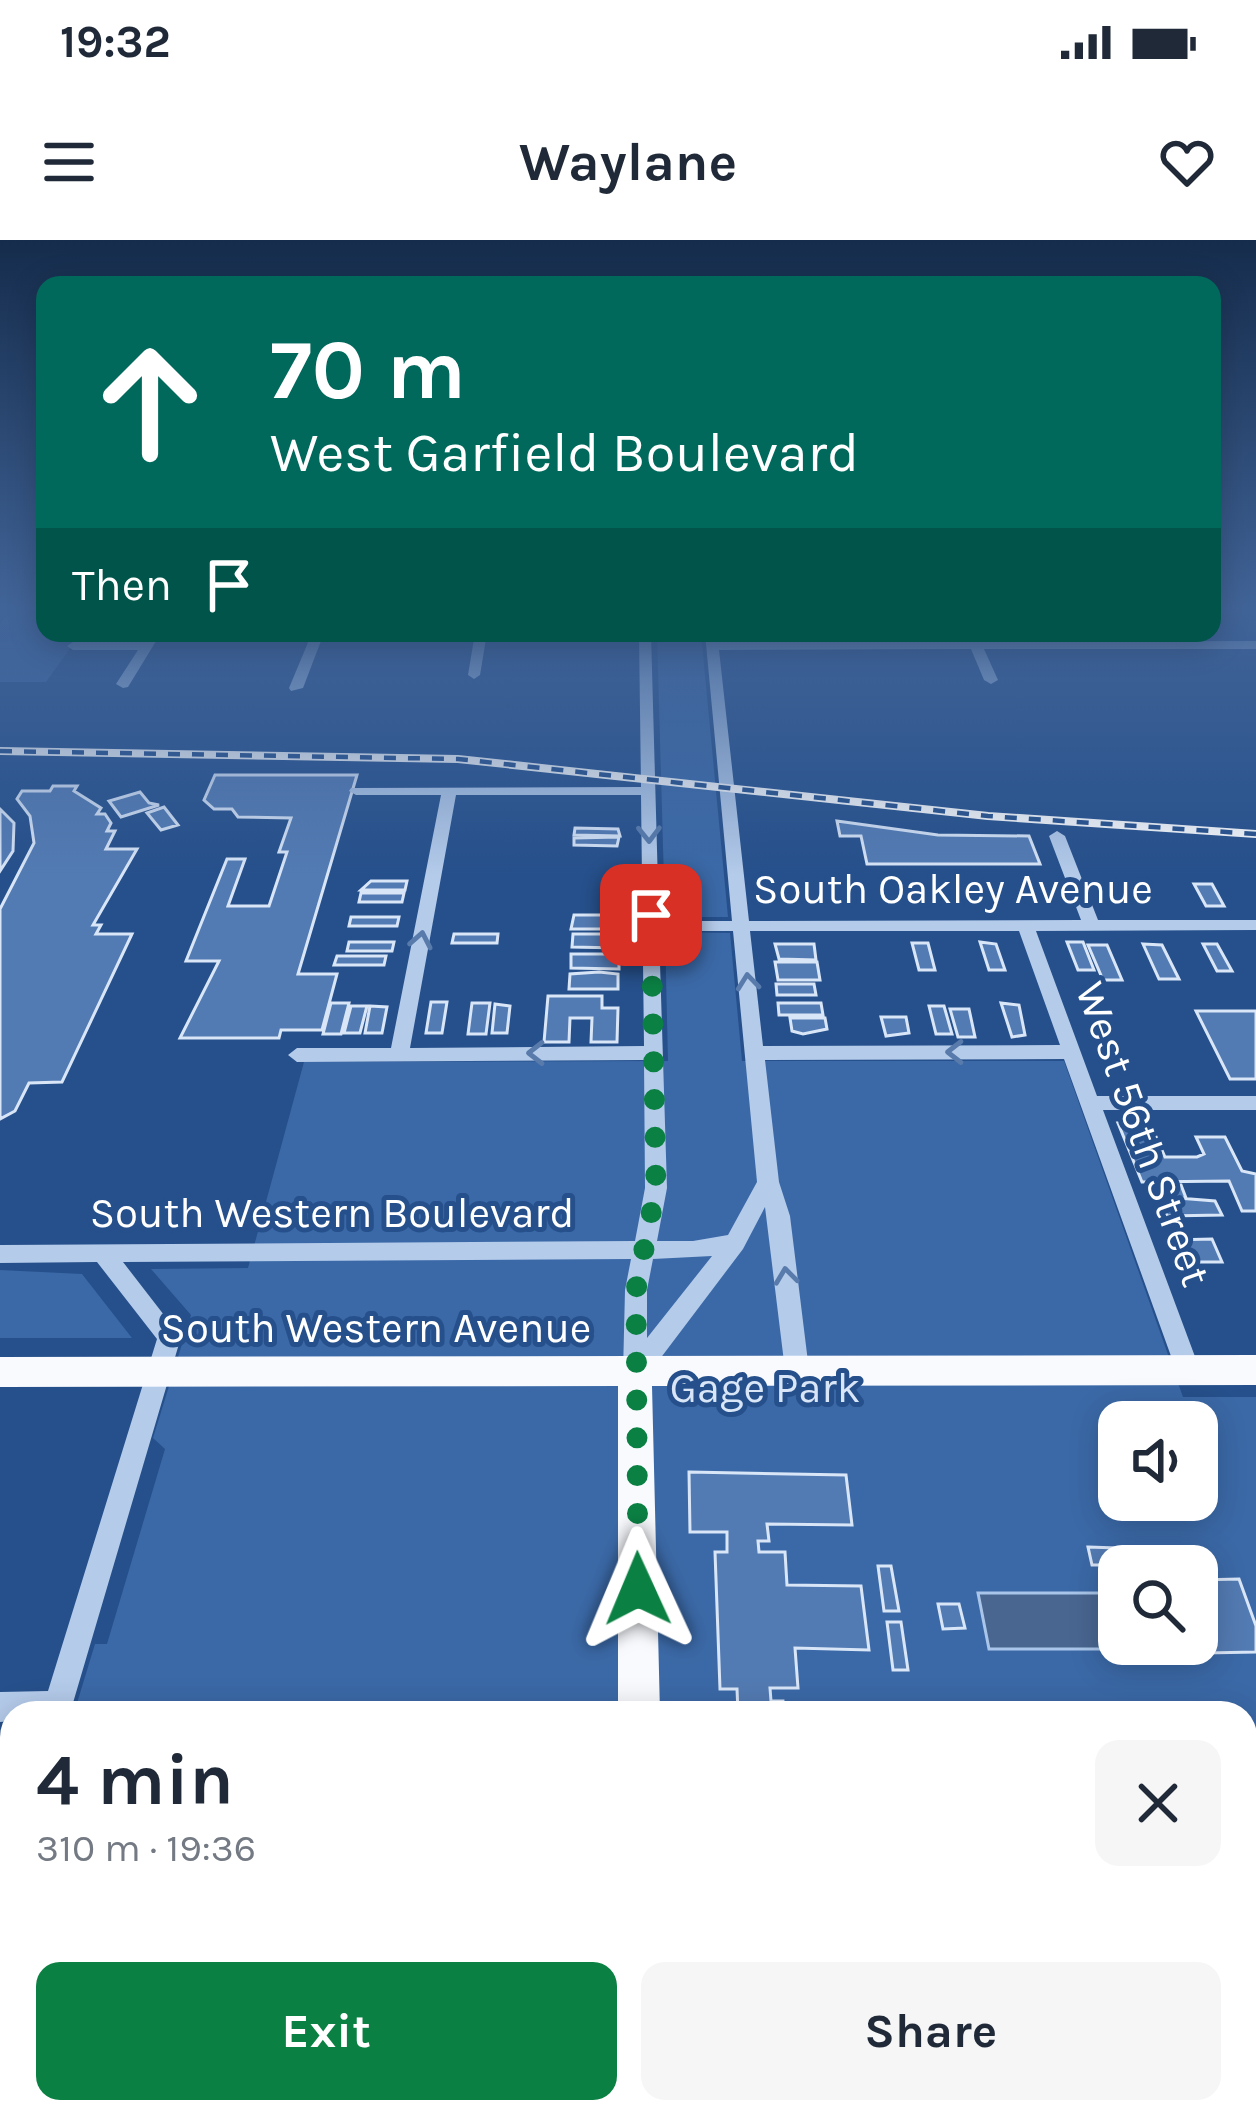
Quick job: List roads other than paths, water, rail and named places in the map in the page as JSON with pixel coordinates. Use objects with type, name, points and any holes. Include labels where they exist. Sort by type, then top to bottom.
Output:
[{"type":"main road","name":"South Western Avenue","points":[[0,1372],[1256,1370]]},
{"type":"main road","points":[[635,1372],[639,1701]]},
{"type":"street","points":[[635,1372],[643,1250],[656,1205],[646,699]]},
{"type":"street","points":[[718,699],[768,1182],[779,1216],[797,1370]]},
{"type":"street","points":[[356,791],[648,791]]},
{"type":"street","points":[[399,1054],[449,792]]},
{"type":"street","name":"West 56th Street","points":[[1057,836],[1091,925]]},
{"type":"street","name":"West 56th Street","points":[[1025,925],[1188,1370]]},
{"type":"street","name":"South Oakley Avenue","points":[[651,926],[1256,925]]},
{"type":"street","points":[[755,1053],[1072,1052]]},
{"type":"street","points":[[297,1055],[653,1053]]},
{"type":"street","points":[[1090,1103],[1256,1103]]},
{"type":"street","points":[[635,1372],[736,1243],[768,1182]]},
{"type":"street","name":"South Western Boulevard","points":[[0,1254],[643,1250],[736,1243]]},
{"type":"street","points":[[60,1701],[169,1336],[103,1254]]},
{"type":"railway","points":[[0,751],[458,759],[988,816],[1256,834]]},
{"type":"park label","name":"Gage Park","points":[[765,1388]]}]
